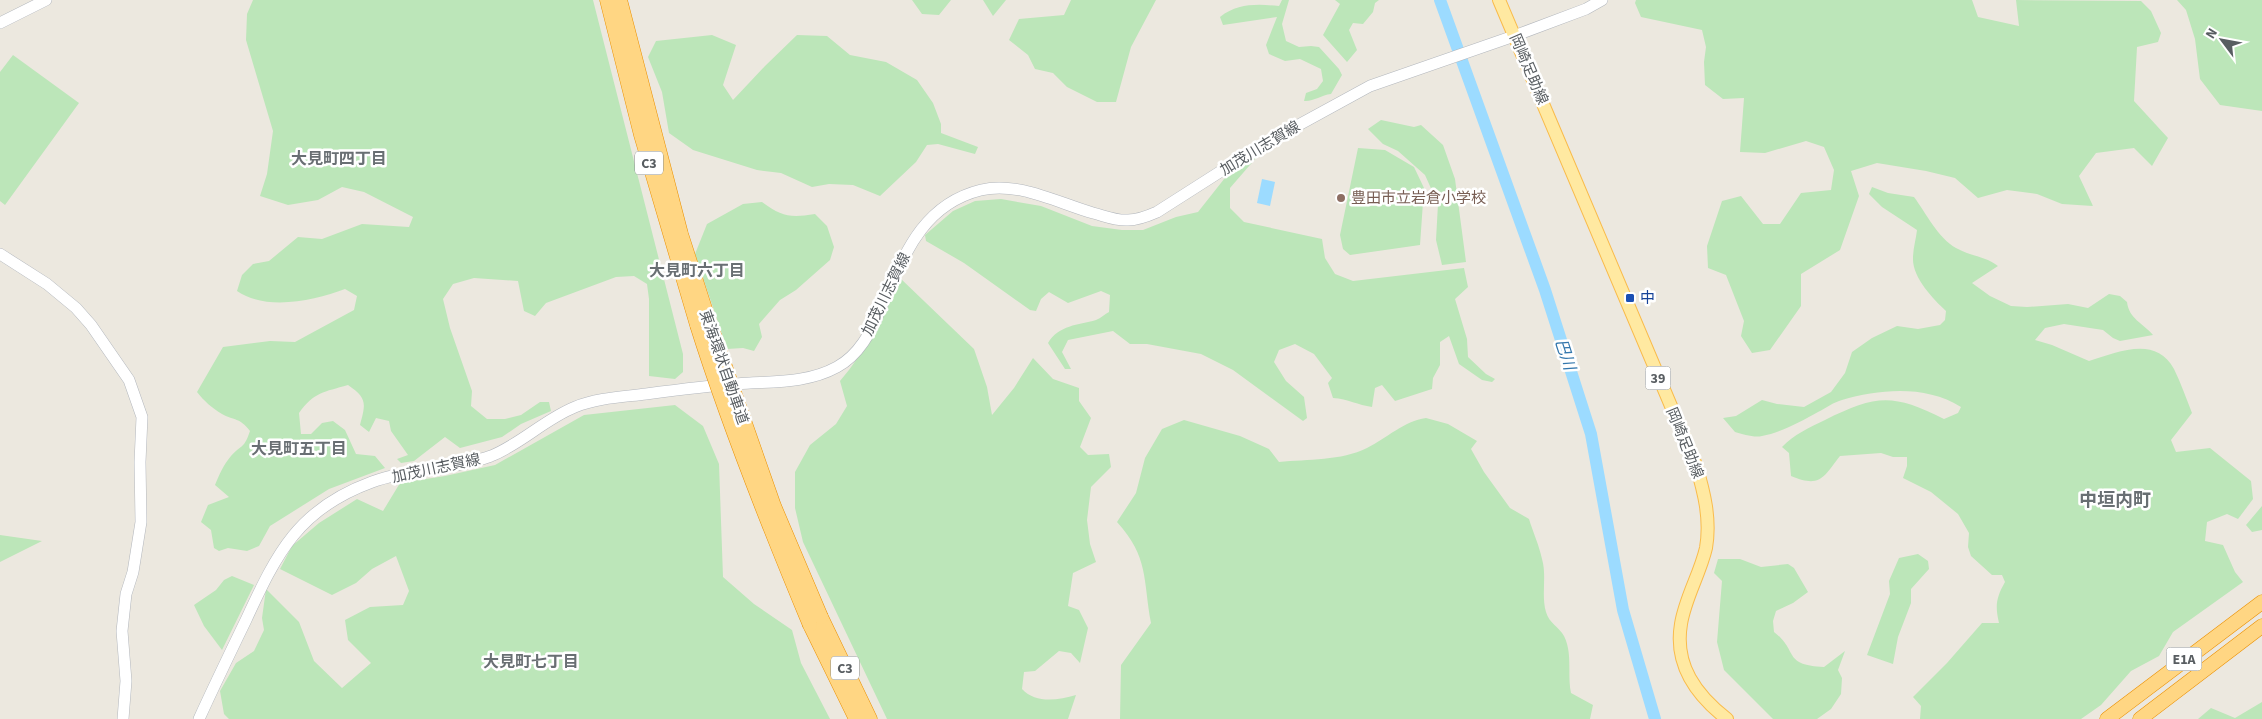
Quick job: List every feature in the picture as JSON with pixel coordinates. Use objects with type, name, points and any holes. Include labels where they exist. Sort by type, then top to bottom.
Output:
[{"type":"highway","name":"東海環状自動車道","points":[[607,0],[641,135],[702,320]]},
{"type":"highway","name":"東海環状自動車道","points":[[620,0],[681,234],[702,320],[712,371],[778,548],[815,621],[870,719]]},
{"type":"highway","name":"E1A","points":[[2108,718],[2262,602]]},
{"type":"highway","name":"東海環状自動車道","points":[[815,621],[856,719]]},
{"type":"highway","name":"E1A","points":[[2140,719],[2262,626]]},
{"type":"main road","points":[[0,23],[46,0]]},
{"type":"main road","name":"岡崎足助線","points":[[1499,0],[1698,471],[1707,508],[1706,548],[1681,624],[1681,645],[1685,666],[1695,687],[1707,704],[1727,719]]},
{"type":"main road","name":"加茂川志賀線","points":[[199,719],[268,572],[282,548],[312,515],[341,496],[374,481],[466,463],[493,455],[562,414],[597,400],[698,387],[781,382],[820,376],[849,360],[861,345],[874,325],[913,239],[928,220],[954,200],[982,190],[1000,189],[1027,192],[1117,220],[1140,218],[1157,212],[1262,145],[1339,101],[1370,86],[1514,36],[1586,9],[1602,0]]},
{"type":"main road","points":[[0,254],[47,284],[76,308],[91,324],[129,380],[142,417],[140,462],[141,522],[126,594],[122,632],[126,681],[123,719]]},
{"type":"green space","points":[[253,0],[593,0],[683,354],[683,372],[675,379],[649,376],[649,299],[647,284],[634,276],[616,277],[546,303],[535,316],[524,311],[518,281],[474,278],[453,284],[443,299],[450,328],[472,391],[471,406],[487,419],[505,419],[521,415],[540,402],[549,402],[551,411],[521,424],[502,437],[460,448],[445,437],[414,461],[401,463],[397,459],[408,455],[391,431],[389,421],[376,418],[369,432],[360,425],[364,406],[359,394],[348,385],[326,391],[310,401],[299,413],[301,434],[311,434],[322,423],[333,421],[345,430],[356,454],[375,456],[385,468],[329,489],[270,526],[259,546],[247,551],[228,548],[219,551],[214,548],[211,530],[201,522],[208,505],[229,497],[215,485],[226,462],[244,444],[250,431],[240,421],[215,409],[197,392],[223,347],[270,341],[295,342],[354,310],[357,296],[345,289],[305,300],[290,302],[262,301],[237,291],[242,275],[253,264],[269,261],[298,237],[322,239],[362,224],[409,227],[413,217],[364,192],[342,187],[318,200],[288,205],[260,196],[267,174],[273,131],[246,40],[247,14]]},
{"type":"green space","points":[[912,0],[951,0],[939,15],[922,14]]},
{"type":"green space","points":[[983,0],[1006,0],[993,16]]},
{"type":"green space","points":[[1071,0],[1156,0],[1131,47],[1116,102],[1097,102],[1067,87],[1053,73],[1035,69],[1028,55],[1009,40],[1019,19],[1064,15]]},
{"type":"green space","points":[[1282,0],[1289,0],[1282,24],[1286,41],[1299,47],[1319,47],[1339,69],[1342,75],[1331,94],[1304,101],[1306,93],[1317,89],[1323,81],[1321,69],[1300,59],[1285,61],[1269,54],[1266,45],[1277,17],[1223,25],[1220,17],[1234,9],[1248,5],[1279,6]]},
{"type":"green space","points":[[1335,0],[1379,0],[1375,3],[1373,12],[1363,24],[1353,23],[1349,30],[1357,50],[1347,62],[1323,35],[1340,4]]},
{"type":"green space","points":[[1636,0],[1972,0],[1978,17],[2019,26],[2016,0],[2141,1],[2151,11],[2161,33],[2158,42],[2137,47],[2134,101],[2168,138],[2152,166],[2134,148],[2096,153],[2079,176],[2093,206],[2062,204],[2037,194],[2007,190],[1978,198],[1955,178],[1877,163],[1851,171],[1859,196],[1840,250],[1801,274],[1801,306],[1770,350],[1752,353],[1741,336],[1744,321],[1726,275],[1708,268],[1707,246],[1722,201],[1741,196],[1763,224],[1780,224],[1801,193],[1831,190],[1834,170],[1824,147],[1806,141],[1765,153],[1740,152],[1744,98],[1723,99],[1705,85],[1704,62],[1706,47],[1702,30],[1641,17],[1635,3]]},
{"type":"green space","points":[[2177,0],[2262,0],[2262,111],[2220,105],[2200,79],[2195,39],[2186,10]]},
{"type":"green space","points":[[712,35],[736,45],[723,85],[733,100],[797,35],[827,36],[850,55],[886,62],[917,80],[933,103],[941,124],[941,133],[978,147],[975,154],[938,144],[927,145],[916,162],[880,196],[853,185],[829,184],[812,187],[781,173],[757,170],[693,150],[669,133],[662,92],[648,57],[656,41]]},
{"type":"green space","points":[[13,55],[79,103],[5,205],[0,201],[0,72]]},
{"type":"green space","points":[[1381,120],[1414,127],[1421,125],[1443,145],[1455,179],[1466,262],[1442,265],[1436,240],[1438,204],[1425,175],[1398,151],[1383,144],[1368,129]]},
{"type":"green space","points":[[1358,148],[1385,150],[1414,167],[1424,188],[1420,245],[1350,255],[1343,249],[1340,235]]},
{"type":"green space","points":[[1253,155],[1256,158],[1230,188],[1230,208],[1244,222],[1322,239],[1325,258],[1335,274],[1353,281],[1464,268],[1468,287],[1455,299],[1467,339],[1468,357],[1486,374],[1495,379],[1492,382],[1482,380],[1459,364],[1449,336],[1440,342],[1440,365],[1433,378],[1432,389],[1395,401],[1382,385],[1375,388],[1372,407],[1333,398],[1328,383],[1332,378],[1314,354],[1295,344],[1279,350],[1274,362],[1286,381],[1304,397],[1307,418],[1303,421],[1233,370],[1201,354],[1147,344],[1130,344],[1113,331],[1068,340],[1062,352],[1071,369],[1065,369],[1048,343],[1052,337],[1063,329],[1096,320],[1109,312],[1110,295],[1101,291],[1068,303],[1049,292],[1041,299],[1036,311],[1030,310],[964,263],[926,241],[925,235],[953,211],[975,201],[1001,199],[1041,206],[1092,226],[1122,230],[1143,230],[1176,217],[1198,212],[1232,169]]},
{"type":"green space","points":[[1872,187],[1888,193],[1914,197],[1938,232],[1950,244],[1961,251],[1988,260],[1998,266],[1972,283],[1990,296],[2011,306],[2027,307],[2068,304],[2088,308],[2109,294],[2120,296],[2127,302],[2133,317],[2153,335],[2120,341],[2103,330],[2064,324],[2045,328],[2035,340],[2052,345],[2089,361],[2136,349],[2147,349],[2157,352],[2174,369],[2192,413],[2171,440],[2176,452],[2210,448],[2251,481],[2253,499],[2238,519],[2227,514],[2207,522],[2205,541],[2223,545],[2235,572],[2243,582],[2173,632],[2159,656],[2131,671],[2101,705],[2081,719],[1920,719],[1921,706],[1913,697],[1947,663],[1982,623],[1999,623],[1997,602],[2005,582],[2002,575],[1992,575],[1971,556],[1968,547],[1969,533],[1958,514],[1931,492],[1903,478],[1907,466],[1907,457],[1893,457],[1881,453],[1840,456],[1820,479],[1808,481],[1791,476],[1789,453],[1782,447],[1814,425],[1843,412],[1871,402],[1884,400],[1911,405],[1944,419],[1958,413],[1961,407],[1933,395],[1918,392],[1872,393],[1839,401],[1791,426],[1759,436],[1735,432],[1723,418],[1736,416],[1762,400],[1804,407],[1831,392],[1845,373],[1852,352],[1872,338],[1897,326],[1918,329],[1940,325],[1945,320],[1946,311],[1924,287],[1916,273],[1913,255],[1917,230],[1882,207],[1869,194]]},
{"type":"green space","points":[[762,202],[775,211],[787,215],[815,214],[827,226],[834,247],[830,260],[796,290],[780,300],[759,324],[762,337],[754,351],[743,348],[727,349],[695,254],[707,224],[743,204]]},
{"type":"green space","points":[[900,278],[974,349],[987,387],[992,415],[1014,388],[1033,358],[1053,379],[1079,388],[1079,401],[1091,418],[1080,447],[1088,455],[1109,454],[1111,467],[1091,487],[1087,520],[1090,544],[1096,562],[1073,573],[1068,606],[1079,610],[1088,628],[1080,663],[1071,653],[1059,651],[1035,671],[1024,672],[1022,689],[1034,697],[1047,700],[1076,695],[1068,719],[887,719],[803,542],[795,508],[795,472],[810,445],[836,424],[847,406],[840,381],[874,332]]},
{"type":"green space","points":[[675,405],[703,426],[719,464],[723,577],[754,604],[792,630],[801,663],[830,719],[229,719],[224,714],[220,691],[236,663],[254,651],[264,630],[262,618],[266,589],[299,622],[314,661],[342,688],[371,663],[348,640],[345,620],[370,607],[403,605],[409,591],[396,556],[372,569],[356,583],[332,595],[280,569],[292,546],[319,523],[357,499],[383,511],[400,483],[495,465],[584,415]]},
{"type":"green space","points":[[1426,418],[1448,424],[1477,441],[1471,449],[1484,472],[1510,508],[1529,519],[1543,565],[1546,612],[1567,643],[1571,693],[1593,705],[1590,719],[1120,719],[1121,665],[1151,623],[1140,558],[1135,546],[1117,522],[1136,493],[1145,458],[1162,429],[1184,420],[1240,436],[1269,449],[1279,462],[1324,459],[1357,452],[1403,426]]},
{"type":"green space","points":[[2262,506],[2262,530],[2252,532],[2246,525]]},
{"type":"green space","points":[[0,535],[42,541],[0,562]]},
{"type":"green space","points":[[1918,554],[1928,561],[1929,569],[1911,589],[1911,603],[1898,637],[1893,664],[1867,655],[1890,594],[1889,581],[1899,558]]},
{"type":"green space","points":[[1718,559],[1740,559],[1761,567],[1788,564],[1794,568],[1808,592],[1793,603],[1776,611],[1773,621],[1774,632],[1782,639],[1796,660],[1811,666],[1824,667],[1845,651],[1838,670],[1842,678],[1841,694],[1831,709],[1817,719],[1773,719],[1724,670],[1717,642],[1722,581],[1714,573]]},
{"type":"green space","points":[[232,576],[254,585],[222,650],[204,626],[194,605],[216,590],[224,580]]},
{"type":"green space","points":[[2262,702],[2262,719],[2198,719],[2211,708],[2235,718]]},
{"type":"water","points":[[1262,179],[1275,182],[1270,206],[1257,203]]},
{"type":"waterway","name":"巴川","points":[[1440,0],[1545,290],[1591,434],[1623,610],[1655,719]]},
{"type":"place","name":"豊田市立岩倉小学校","points":[[1341,198]]},
{"type":"place","name":"中","points":[[1630,298]]},
{"type":"district","name":"大見町四丁目","points":[[339,158]]},
{"type":"district","name":"大見町六丁目","points":[[697,270]]},
{"type":"district","name":"大見町五丁目","points":[[299,448]]},
{"type":"district","name":"中垣内町","points":[[2115,500]]},
{"type":"district","name":"大見町七丁目","points":[[531,661]]}]
